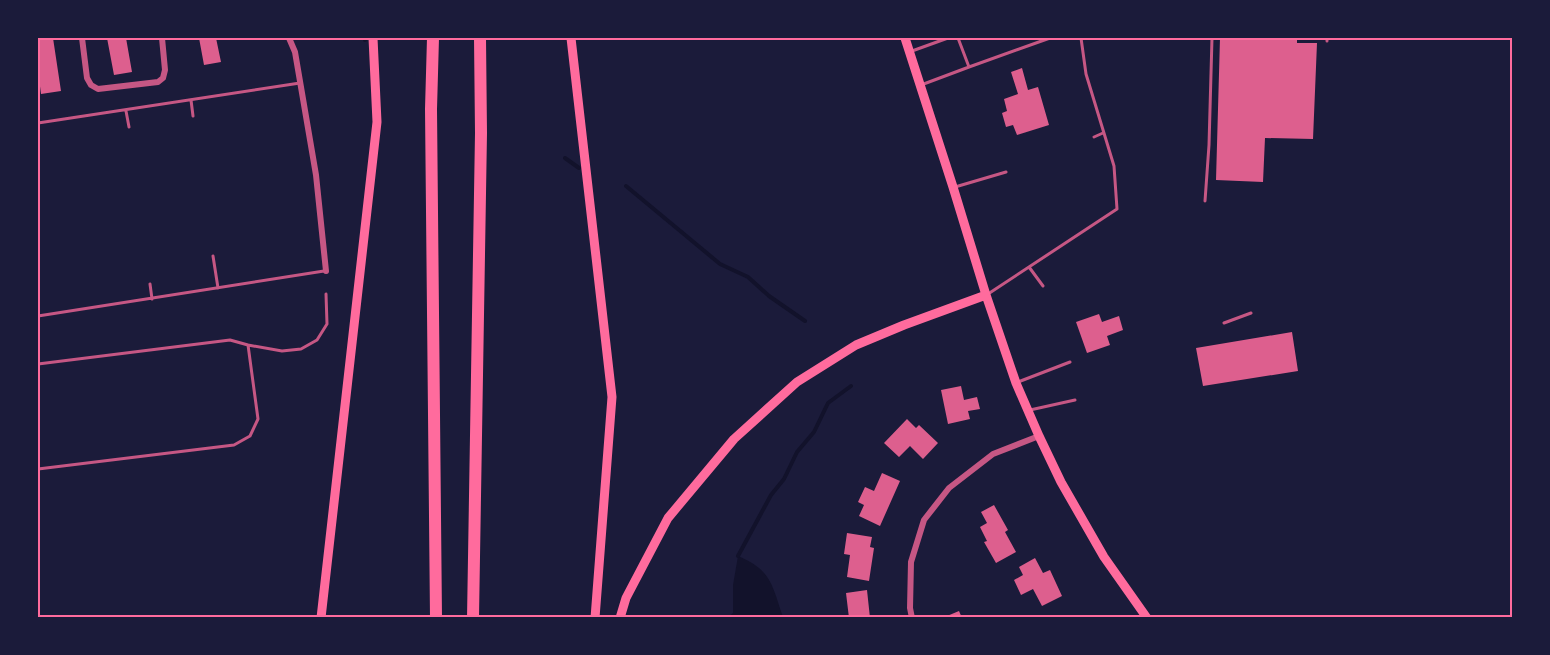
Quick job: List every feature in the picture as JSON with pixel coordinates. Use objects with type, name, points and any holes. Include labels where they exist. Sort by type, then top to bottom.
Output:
[{"type":"highway","points":[[432,38],[436,618]]},
{"type":"highway","points":[[473,618],[481,133],[480,38]]},
{"type":"main road","points":[[321,618],[377,122],[373,38]]},
{"type":"main road","points":[[571,38],[612,398],[595,618]]},
{"type":"main road","points":[[905,38],[1016,383],[1061,482],[1104,557],[1147,618]]},
{"type":"main road","points":[[620,618],[626,598],[668,518],[734,439],[797,382],[856,345],[986,295]]},
{"type":"street","points":[[82,38],[87,78],[91,86],[98,88],[158,82],[163,78],[165,70],[162,38]]},
{"type":"street","points":[[289,38],[295,52],[316,175],[326,271]]},
{"type":"street","points":[[912,618],[910,608],[911,562],[924,520],[949,488],[993,454],[1039,436]]},
{"type":"lane","points":[[910,52],[948,38]]},
{"type":"lane","points":[[958,38],[969,67]]},
{"type":"lane","points":[[921,85],[1050,38]]},
{"type":"lane","points":[[986,295],[1117,209],[1114,166],[1086,74],[1081,38]]},
{"type":"lane","points":[[1205,201],[1212,38]]},
{"type":"lane","points":[[38,123],[301,83]]},
{"type":"lane","points":[[191,100],[194,116]]},
{"type":"lane","points":[[126,110],[129,127]]},
{"type":"lane","points":[[1094,137],[1104,133]]},
{"type":"lane","points":[[953,187],[1006,172]]},
{"type":"lane","points":[[213,256],[218,288]]},
{"type":"lane","points":[[1029,267],[1043,286]]},
{"type":"lane","points":[[38,316],[326,271]]},
{"type":"lane","points":[[150,284],[152,299]]},
{"type":"lane","points":[[38,364],[230,340],[282,351],[301,350],[317,340],[327,324],[326,294]]},
{"type":"lane","points":[[1224,323],[1251,313]]},
{"type":"lane","points":[[38,469],[234,445],[250,436],[258,418],[248,345]]},
{"type":"lane","points":[[1016,383],[1070,362]]},
{"type":"lane","points":[[1028,410],[1075,400]]},
{"type":"shaded area","points":[[738,556],[749,561],[764,573],[773,588],[783,617],[728,617],[733,613],[733,585]]},
{"type":"building","points":[[38,38],[53,38],[61,91],[41,94]]},
{"type":"building","points":[[107,38],[126,38],[132,72],[114,75]]},
{"type":"building","points":[[199,38],[216,38],[221,62],[204,65]]},
{"type":"building","points":[[1220,38],[1297,38],[1297,43],[1317,43],[1313,139],[1265,138],[1263,182],[1216,180]]},
{"type":"building","points":[[1022,68],[1028,90],[1038,87],[1049,125],[1017,135],[1013,125],[1006,127],[1002,113],[1007,111],[1004,99],[1018,94],[1011,72]]},
{"type":"building","points":[[1099,314],[1102,322],[1119,316],[1123,330],[1107,336],[1110,345],[1087,353],[1076,322]]},
{"type":"building","points":[[1292,332],[1298,371],[1203,386],[1196,348]]},
{"type":"building","points":[[961,386],[964,400],[977,397],[980,409],[968,411],[970,419],[948,424],[941,390]]},
{"type":"building","points":[[907,419],[916,428],[919,425],[938,443],[923,459],[910,446],[899,457],[884,443]]},
{"type":"building","points":[[882,473],[900,481],[880,526],[859,516],[864,505],[858,502],[865,487],[874,491]]},
{"type":"building","points":[[994,505],[1008,530],[1005,532],[1016,552],[996,563],[984,542],[987,541],[980,527],[987,523],[981,512]]},
{"type":"building","points":[[847,533],[872,537],[870,547],[874,548],[869,581],[847,577],[850,555],[844,554]]},
{"type":"building","points":[[1035,558],[1043,573],[1050,570],[1062,596],[1042,606],[1033,589],[1021,595],[1014,580],[1023,575],[1019,567]]},
{"type":"building","points":[[867,590],[870,618],[849,618],[846,593]]},
{"type":"building","points":[[959,611],[962,618],[948,618],[947,616]]},
{"type":"waterway","points":[[565,158],[579,168]]},
{"type":"waterway","points":[[626,186],[720,264],[748,277],[769,296],[805,321]]},
{"type":"waterway","points":[[738,556],[771,495],[784,479],[797,452],[814,432],[828,403],[851,386]]}]
